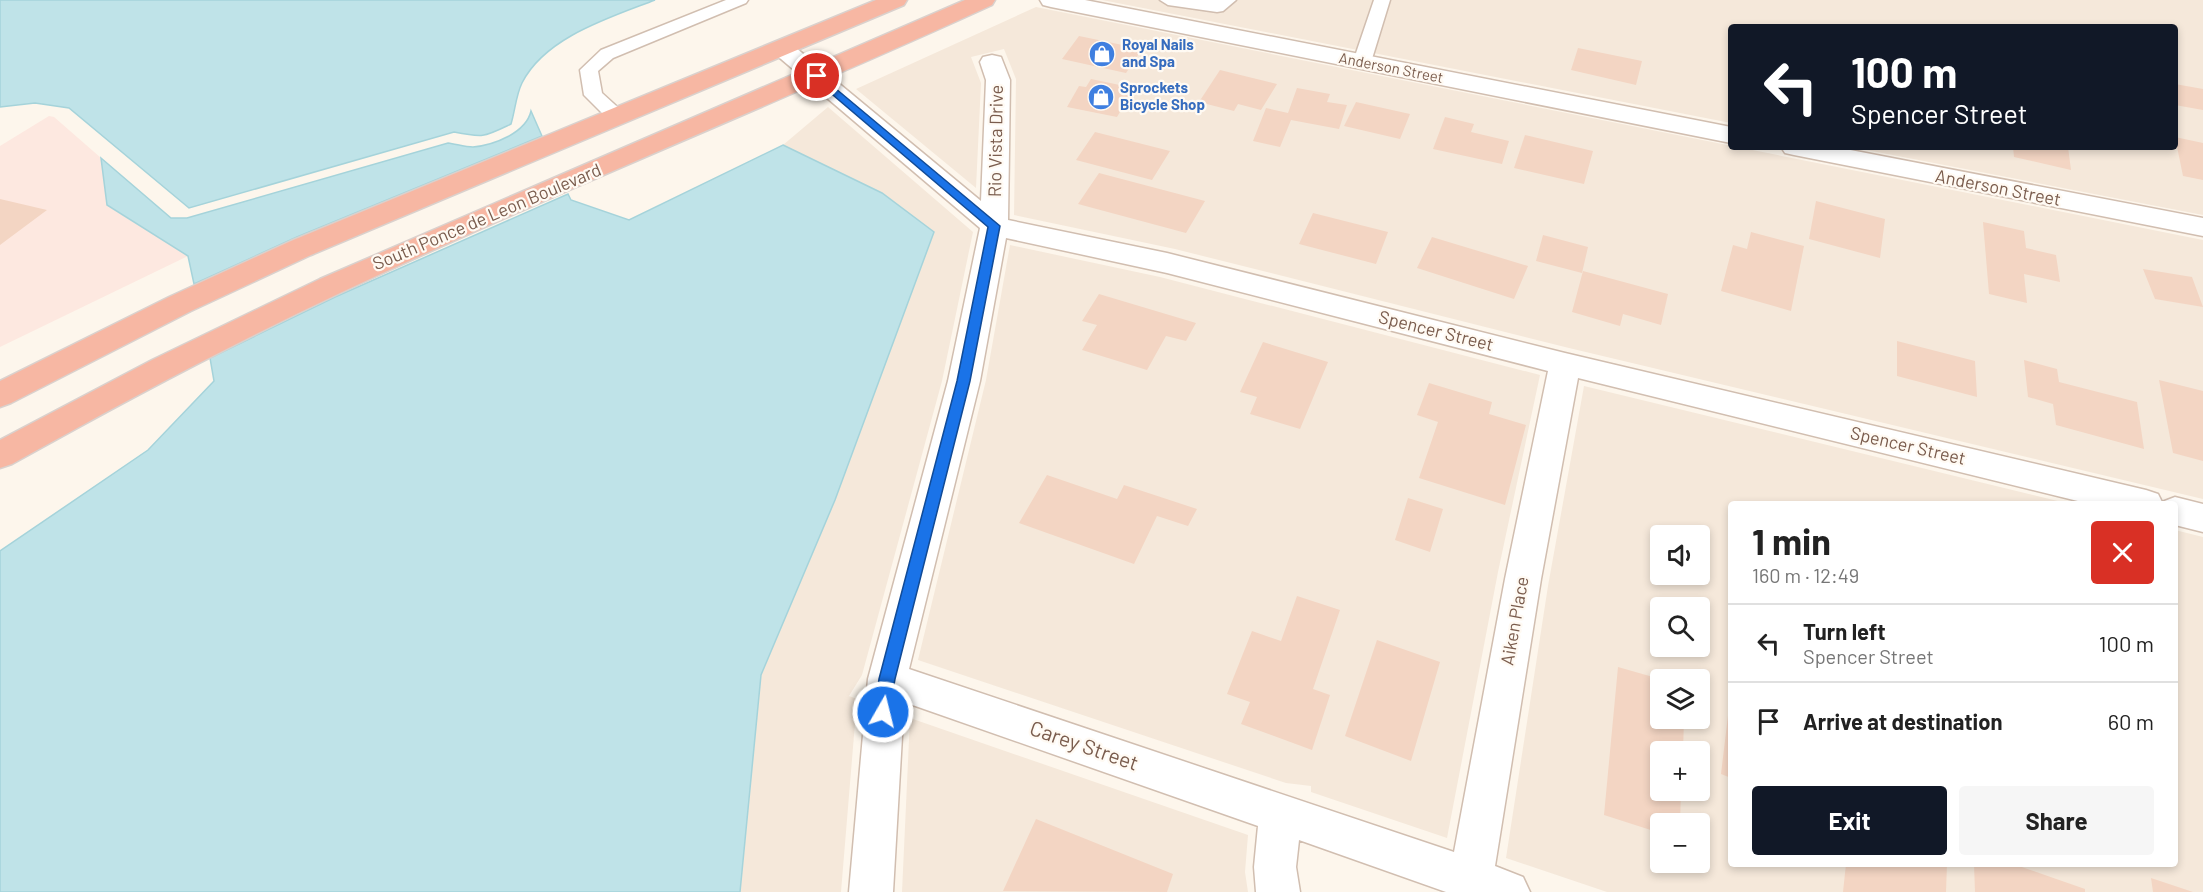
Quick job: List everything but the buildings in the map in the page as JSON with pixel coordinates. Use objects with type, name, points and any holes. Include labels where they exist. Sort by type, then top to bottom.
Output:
[{"type":"highway","points":[[0,395],[180,304],[291,253],[896,0]]},
{"type":"highway","name":"South Ponce de Leon Boulevard","points":[[0,455],[215,340],[330,286],[817,76],[984,0]]},
{"type":"street","name":"Anderson Street","points":[[1051,0],[1157,10],[1362,62],[1728,134]]},
{"type":"street","name":"Spencer Street","points":[[782,48],[994,226],[1167,263],[1565,364],[2134,501]]},
{"type":"street","name":"Rio Vista Drive","points":[[871,892],[887,679],[964,381],[994,226],[998,80],[992,62]]},
{"type":"street","name":"Anderson Street","points":[[1809,150],[2203,227]]},
{"type":"street","name":"Aiken Place","points":[[1471,879],[1522,579],[1565,364]]},
{"type":"street","points":[[2178,512],[2203,518]]},
{"type":"street","name":"Carey Street","points":[[887,679],[1508,892]]},
{"type":"street","points":[[1278,892],[1275,867],[1280,813]]},
{"type":"lane","points":[[617,117],[593,95],[589,70],[607,54],[740,0]]},
{"type":"lane","points":[[1168,0],[1217,7],[1228,0]]},
{"type":"lane","points":[[1362,62],[1382,0]]},
{"type":"shaded area","points":[[1102,0],[2203,0],[2203,215],[1867,150],[2178,150],[2178,24],[1728,24],[1728,122]]},
{"type":"shaded area","points":[[1036,7],[1728,145],[1728,150],[1752,150],[2203,240],[2203,499],[1569,348],[1175,249],[1014,215],[1016,79],[1004,49],[971,57],[981,83],[976,188],[856,89]]},
{"type":"shaded area","points":[[828,107],[973,232],[942,381],[862,675],[849,696],[857,699],[841,892],[740,892],[761,675],[835,500],[934,232],[882,193],[783,145]]},
{"type":"shaded area","points":[[49,116],[54,117],[101,158],[107,205],[188,256],[0,347],[0,146]]},
{"type":"shaded area","points":[[1010,245],[1160,277],[1540,375],[1498,572],[1447,838],[1311,792],[1311,786],[1286,783],[918,660],[986,380]]},
{"type":"shaded area","points":[[1584,386],[2058,501],[1728,501],[1728,867],[2178,867],[2178,531],[2203,537],[2203,892],[1607,892],[1506,858],[1548,586]]},
{"type":"shaded area","points":[[910,718],[1248,835],[1245,872],[1248,892],[902,892]]},
{"type":"water","points":[[0,0],[655,0],[581,31],[546,53],[522,83],[511,124],[495,132],[478,136],[454,132],[189,208],[69,108],[35,103],[0,107]]},
{"type":"water","points":[[531,111],[542,136],[297,237],[194,284],[188,256],[107,205],[101,158],[171,218],[187,218],[448,143],[467,147],[490,144],[516,132],[528,119]]},
{"type":"water","points":[[783,145],[882,193],[934,232],[835,500],[761,675],[740,892],[0,892],[0,551],[148,450],[214,381],[210,358],[335,297],[568,194],[571,200],[629,220]]},
{"type":"place","name":"Royal Nails and Spa","points":[[1102,54]]},
{"type":"place","name":"Sprockets Bicycle Shop","points":[[1101,97]]},
{"type":"route","points":[[817,76],[994,226],[964,381],[887,679],[883,712]]}]
